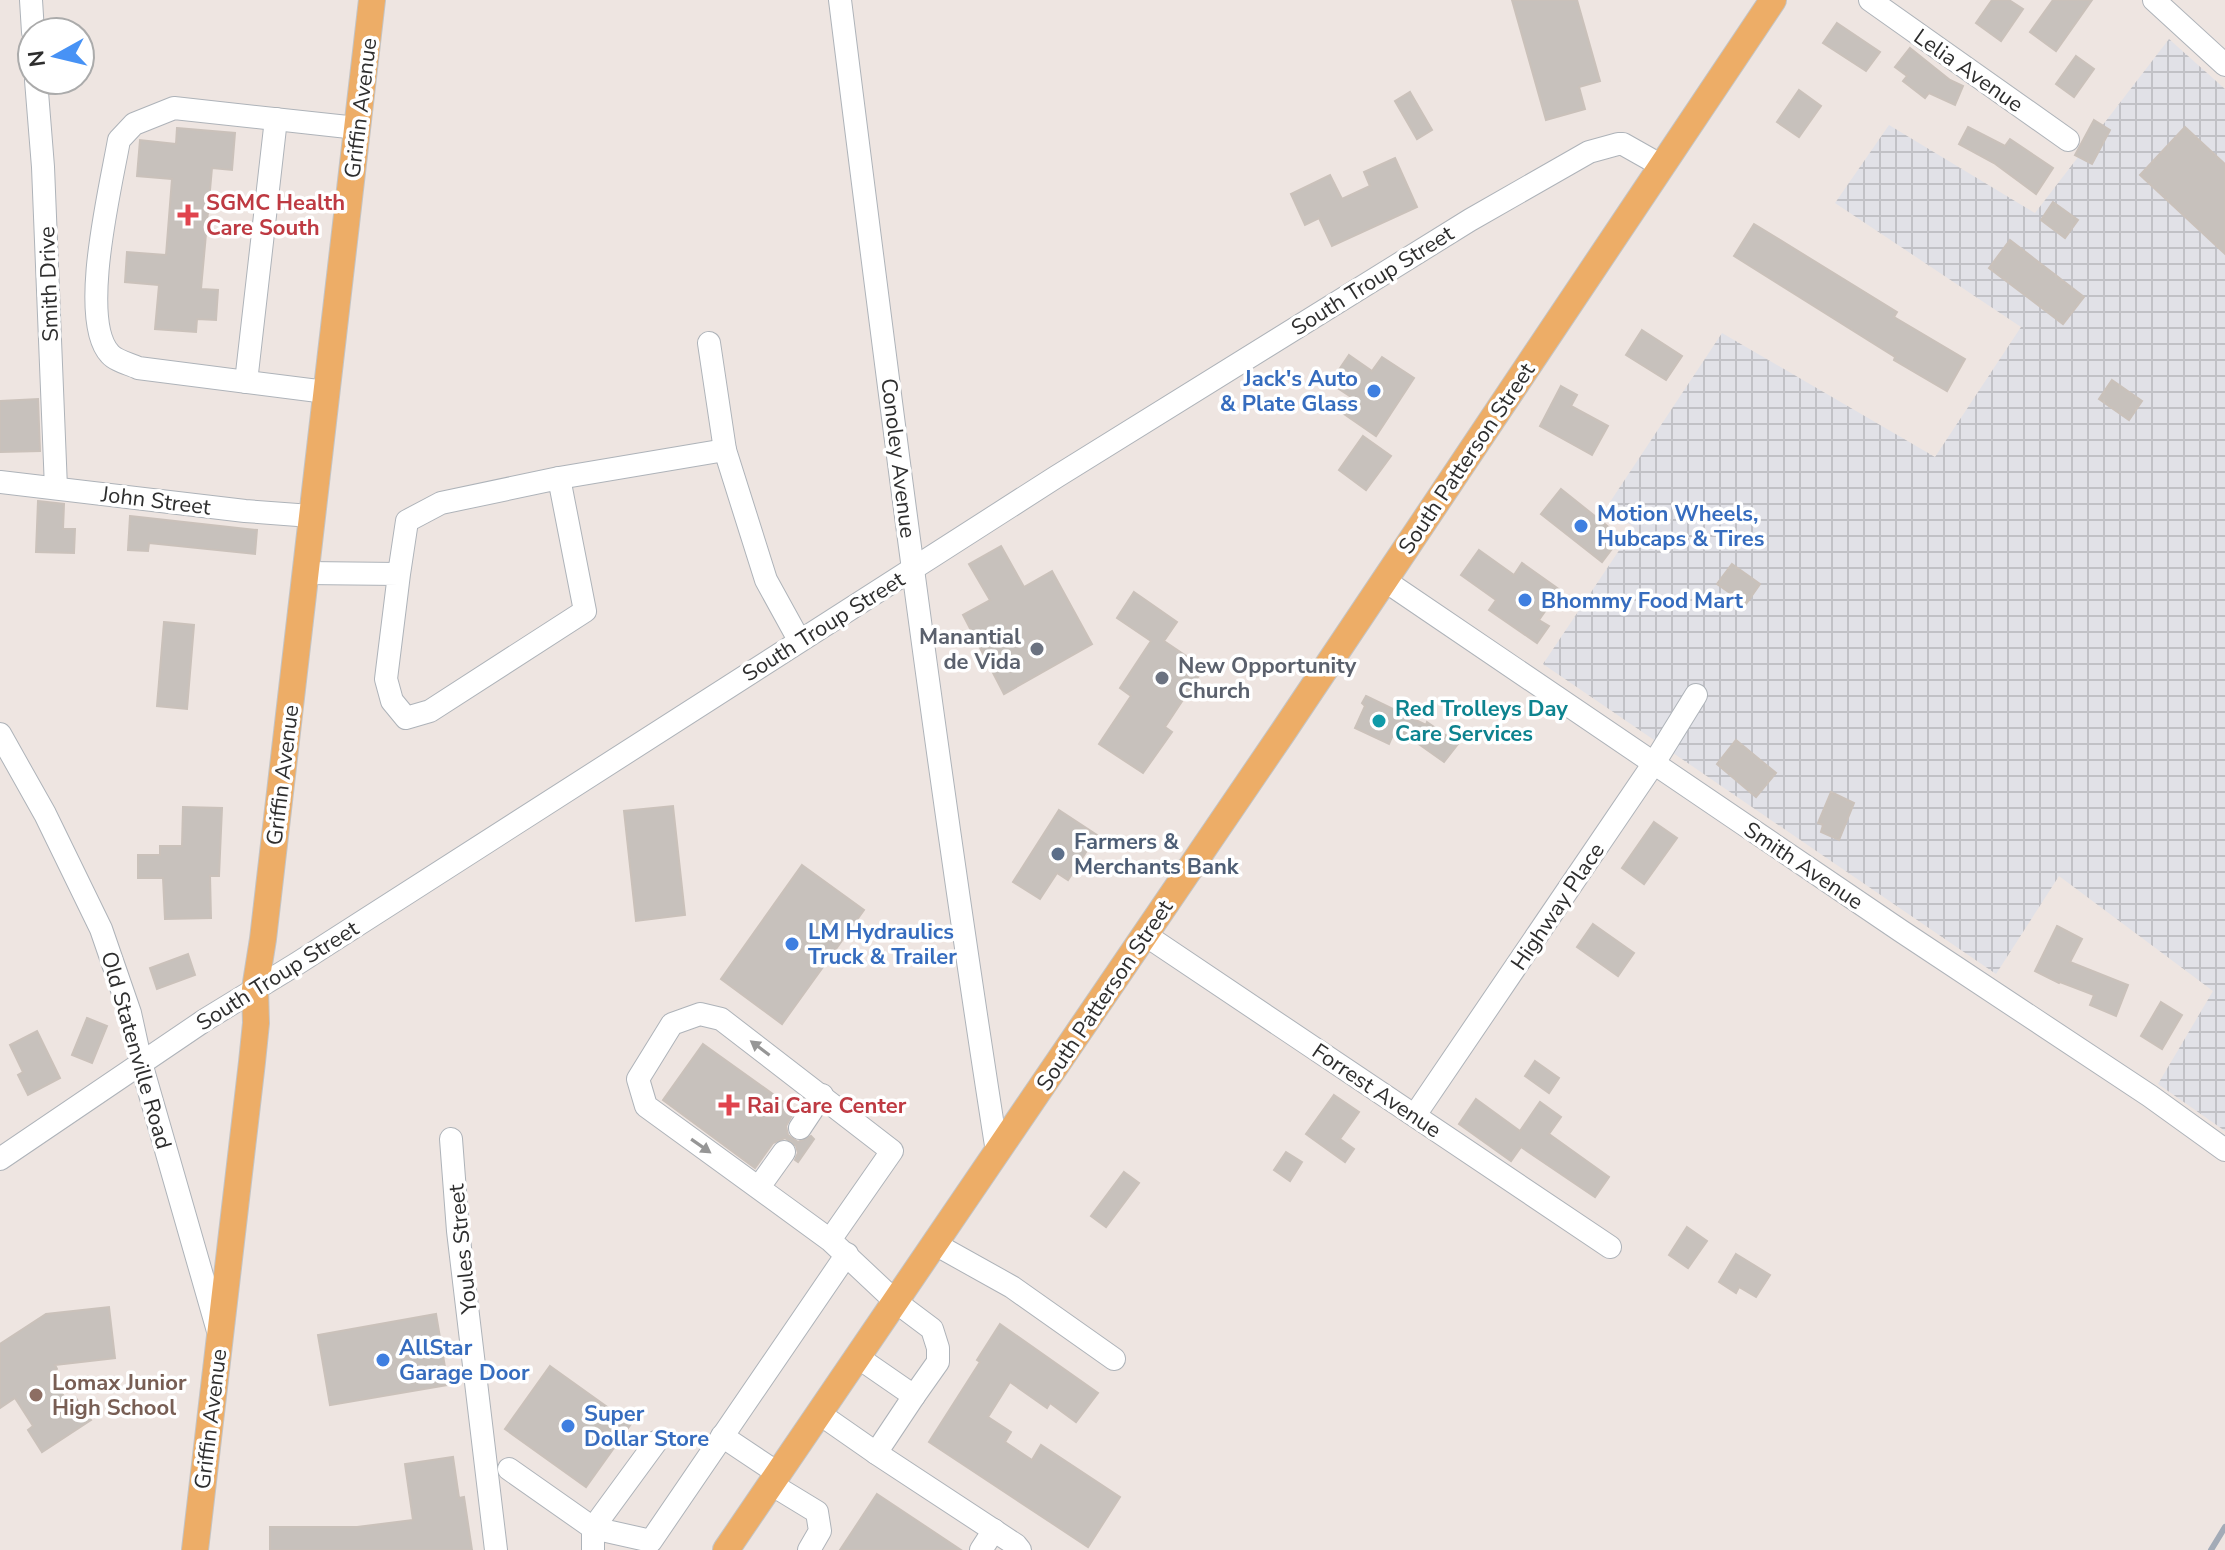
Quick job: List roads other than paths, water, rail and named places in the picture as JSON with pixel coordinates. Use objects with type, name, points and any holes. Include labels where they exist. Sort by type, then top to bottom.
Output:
[{"type":"main road","name":"Griffin Avenue","points":[[195,1550],[256,1023],[255,989],[372,0]]},
{"type":"main road","name":"South Patterson Street","points":[[735,1544],[775,1479],[1773,0]]},
{"type":"street","name":"Conoley Avenue","points":[[840,0],[968,966],[997,1152]]},
{"type":"street","name":"Lelia Avenue","points":[[1870,0],[2068,140]]},
{"type":"street","points":[[2154,0],[2225,65]]},
{"type":"street","name":"Smith Drive","points":[[37,96],[56,488]]},
{"type":"street","points":[[326,392],[138,368],[111,356],[98,334],[95,286],[119,140],[134,124],[174,108],[357,128]]},
{"type":"street","points":[[246,382],[276,119]]},
{"type":"street","name":"South Troup Street","points":[[0,1159],[141,1063],[799,640],[1404,260],[1589,152],[1623,144],[1662,166]]},
{"type":"street","points":[[709,343],[725,450],[766,580],[799,640]]},
{"type":"street","points":[[559,478],[585,611],[430,711],[406,718],[392,701],[386,679],[407,521],[441,503],[559,478],[725,450]]},
{"type":"street","name":"John Street","points":[[0,482],[311,516]]},
{"type":"street","points":[[306,573],[399,574]]},
{"type":"street","name":"Smith Avenue","points":[[1384,580],[2150,1096],[2225,1150]]},
{"type":"street","name":"Highway Place","points":[[1415,1115],[1654,763],[1696,695]]},
{"type":"street","name":"Old Statenville Road","points":[[0,734],[45,814],[101,929],[130,1013],[141,1063],[220,1336]]},
{"type":"street","name":"Forrest Avenue","points":[[1144,934],[1610,1247]]},
{"type":"street","points":[[509,1469],[593,1539],[651,1541],[722,1436],[838,1247],[892,1151],[721,1019],[700,1014],[672,1024],[638,1079],[646,1106],[838,1247],[896,1302],[932,1329],[938,1348],[938,1362],[876,1453]]},
{"type":"street","points":[[800,1128],[822,1095]]},
{"type":"street","name":"Youles Street","points":[[451,1139],[458,1231],[496,1550]]},
{"type":"street","points":[[759,1187],[784,1152]]},
{"type":"street","points":[[935,1244],[1012,1287],[1114,1359]]},
{"type":"street","points":[[859,1358],[914,1396]]},
{"type":"street","points":[[820,1414],[1020,1550]]},
{"type":"street","points":[[722,1436],[817,1512],[820,1531],[809,1550]]},
{"type":"street","points":[[593,1539],[656,1442]]},
{"type":"street","points":[[981,1550],[994,1530]]},
{"type":"railway","points":[[2211,1550],[2225,1527]]},
{"type":"place","name":"SGMC Health Care South","points":[[188,215]]},
{"type":"place","name":"Jack's Auto & Plate Glass","points":[[1374,391]]},
{"type":"place","name":"Motion Wheels, Hubcaps & Tires","points":[[1581,526]]},
{"type":"place","name":"Bhommy Food Mart","points":[[1525,600]]},
{"type":"place","name":"Manantial de Vida","points":[[1037,649]]},
{"type":"place","name":"New Opportunity Church","points":[[1162,678]]},
{"type":"place","name":"Red Trolleys Day Care Services","points":[[1379,721]]},
{"type":"place","name":"Farmers & Merchants Bank","points":[[1058,854]]},
{"type":"place","name":"LM Hydraulics Truck & Trailer","points":[[792,944]]},
{"type":"place","name":"Rai Care Center","points":[[729,1105]]},
{"type":"place","name":"AllStar Garage Door","points":[[383,1360]]},
{"type":"place","name":"Lomax Junior High School","points":[[36,1395]]},
{"type":"place","name":"Super Dollar Store","points":[[568,1426]]}]
